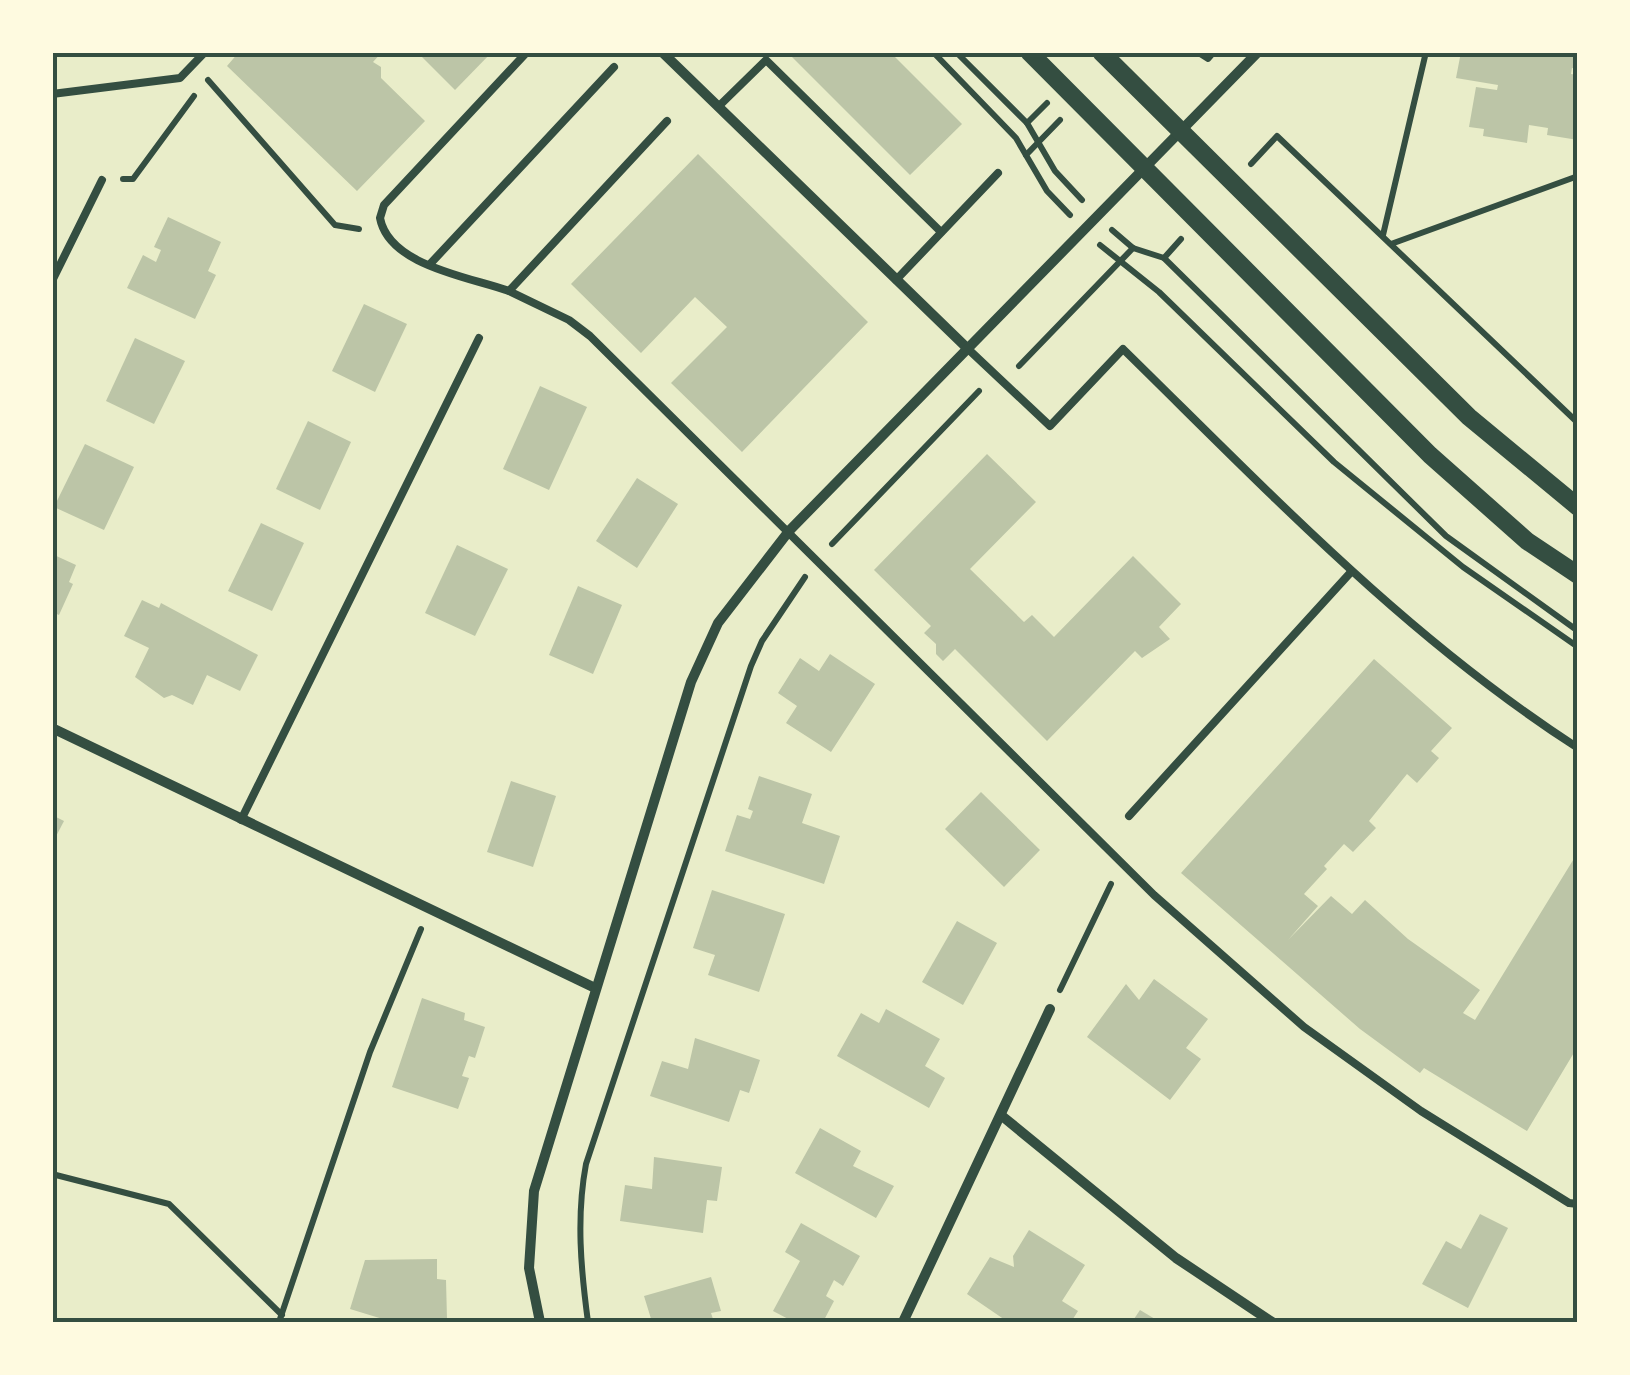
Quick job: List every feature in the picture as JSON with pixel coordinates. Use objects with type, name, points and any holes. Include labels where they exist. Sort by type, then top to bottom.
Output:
[{"type":"street","points":[[662,52],[967,348]]},
{"type":"street","points":[[1029,52],[1430,455],[1527,541],[1578,575]]},
{"type":"street","points":[[1101,52],[1469,416],[1578,507]]},
{"type":"street","points":[[540,1322],[529,1268],[534,1191],[593,987],[691,682],[718,623],[789,531],[1086,232],[1258,52]]},
{"type":"street","points":[[52,728],[593,987]]},
{"type":"street","points":[[903,1322],[1050,1008]]},
{"type":"street","points":[[1002,1116],[1176,1258],[1272,1322]]},
{"type":"lane","points":[[52,94],[180,78],[205,52]]},
{"type":"lane","points":[[527,52],[384,205],[380,218],[382,232],[407,254],[510,292],[569,320],[590,336],[1122,862],[1304,1027],[1421,1110],[1569,1204],[1578,1204]]},
{"type":"lane","points":[[718,107],[766,60],[942,232]]},
{"type":"lane","points":[[431,263],[614,67]]},
{"type":"lane","points":[[510,292],[667,121]]},
{"type":"lane","points":[[896,280],[998,173]]},
{"type":"lane","points":[[52,281],[102,180]]},
{"type":"lane","points":[[240,820],[479,338]]},
{"type":"lane","points":[[967,348],[1050,426],[1123,349],[1351,572],[1443,654],[1578,748]]},
{"type":"lane","points":[[1129,816],[1351,572]]},
{"type":"path","points":[[933,52],[1016,138],[1046,190],[1086,232],[1120,264],[1159,292],[1334,462],[1463,567],[1578,647]]},
{"type":"path","points":[[956,52],[1026,124],[1055,171],[1098,218]]},
{"type":"path","points":[[1197,52],[1208,60],[1214,52]]},
{"type":"path","points":[[1382,236],[1426,52]]},
{"type":"path","points":[[102,180],[133,179],[206,79],[336,225],[382,232]]},
{"type":"path","points":[[1277,136],[1578,423]]},
{"type":"path","points":[[1391,244],[1578,176]]},
{"type":"path","points":[[588,1322],[580,1264],[581,1193],[586,1164],[751,666],[776,616],[817,559],[975,393],[1028,360],[1133,248],[1164,258],[1446,536],[1578,631]]},
{"type":"path","points":[[1050,1008],[1122,862]]},
{"type":"path","points":[[52,1174],[169,1204],[280,1319],[370,1052],[428,911]]},
{"type":"building","points":[[239,52],[382,52],[373,62],[381,67],[381,78],[425,121],[357,191],[227,66]]},
{"type":"building","points":[[417,52],[492,52],[455,90]]},
{"type":"building","points":[[787,52],[890,52],[962,124],[910,175]]},
{"type":"building","points":[[1461,52],[1578,52],[1578,69],[1572,68],[1571,74],[1578,75],[1578,140],[1547,135],[1548,128],[1529,125],[1527,143],[1483,136],[1484,129],[1469,127],[1476,87],[1497,90],[1498,85],[1456,78]]},
{"type":"building","points":[[698,154],[868,322],[742,452],[671,383],[727,327],[695,297],[641,353],[571,284]]},
{"type":"building","points":[[168,217],[221,242],[208,271],[216,275],[195,319],[127,288],[143,255],[156,262],[161,250],[154,247]]},
{"type":"building","points":[[364,304],[407,324],[375,392],[332,371]]},
{"type":"building","points":[[135,338],[185,361],[154,424],[106,401]]},
{"type":"building","points":[[540,386],[587,407],[549,490],[503,469]]},
{"type":"building","points":[[308,421],[351,442],[320,510],[276,489]]},
{"type":"building","points":[[85,444],[134,467],[104,530],[54,507]]},
{"type":"building","points":[[987,454],[1036,502],[970,569],[1024,622],[1032,615],[1054,637],[1133,556],[1181,604],[1159,627],[1170,639],[1142,658],[1135,651],[1047,741],[955,649],[943,661],[936,654],[936,644],[924,633],[931,626],[874,570]]},
{"type":"building","points":[[637,478],[678,504],[637,568],[596,541]]},
{"type":"building","points":[[261,523],[304,543],[272,611],[228,591]]},
{"type":"building","points":[[457,545],[508,569],[475,636],[425,613]]},
{"type":"building","points":[[52,554],[76,565],[69,582],[73,584],[59,615],[52,612]]},
{"type":"building","points":[[578,586],[622,605],[593,674],[549,655]]},
{"type":"building","points":[[142,600],[159,608],[161,603],[258,655],[240,691],[207,675],[193,705],[172,695],[164,698],[135,677],[149,648],[124,636]]},
{"type":"building","points":[[830,654],[875,684],[831,752],[786,723],[797,706],[778,693],[800,658],[819,671]]},
{"type":"building","points":[[1374,659],[1452,728],[1431,751],[1439,758],[1417,783],[1407,774],[1369,821],[1376,828],[1353,852],[1344,844],[1324,866],[1327,869],[1304,894],[1318,906],[1288,940],[1331,896],[1352,914],[1365,900],[1408,939],[1480,990],[1463,1013],[1475,1020],[1578,852],[1578,1046],[1527,1131],[1424,1068],[1420,1073],[1360,1029],[1181,873]]},
{"type":"building","points":[[759,776],[812,794],[802,823],[840,836],[824,884],[725,851],[737,815],[750,819],[753,811],[748,809]]},
{"type":"building","points":[[511,781],[556,796],[533,867],[487,852]]},
{"type":"building","points":[[981,792],[1040,850],[1004,887],[945,829]]},
{"type":"building","points":[[52,815],[64,821],[52,844]]},
{"type":"building","points":[[712,890],[785,914],[759,992],[708,975],[715,955],[693,948]]},
{"type":"building","points":[[957,921],[997,943],[963,1005],[922,982]]},
{"type":"building","points":[[1154,979],[1208,1019],[1186,1048],[1201,1059],[1170,1100],[1087,1037],[1126,984],[1139,1000]]},
{"type":"building","points":[[422,998],[465,1013],[464,1020],[485,1027],[475,1058],[469,1056],[462,1076],[469,1078],[458,1109],[392,1087]]},
{"type":"building","points":[[886,1009],[940,1039],[925,1066],[945,1078],[929,1108],[837,1056],[861,1013],[879,1023]]},
{"type":"building","points":[[695,1038],[760,1060],[749,1093],[740,1090],[729,1122],[650,1096],[662,1061],[688,1069]]},
{"type":"building","points":[[820,1128],[861,1151],[853,1166],[894,1186],[876,1218],[795,1173]]},
{"type":"building","points":[[654,1157],[722,1167],[717,1201],[707,1200],[703,1233],[620,1221],[625,1185],[652,1189]]},
{"type":"building","points":[[1480,1214],[1508,1228],[1468,1308],[1422,1284],[1446,1241],[1461,1249]]},
{"type":"building","points":[[801,1223],[860,1256],[843,1286],[834,1280],[826,1296],[834,1301],[823,1322],[794,1322],[773,1311],[800,1261],[785,1252]]},
{"type":"building","points":[[1029,1230],[1085,1265],[1062,1301],[1078,1311],[1071,1322],[1008,1322],[967,1294],[990,1257],[1014,1267],[1013,1256]]},
{"type":"building","points":[[437,1259],[437,1279],[446,1280],[447,1319],[386,1320],[350,1309],[365,1260]]},
{"type":"building","points":[[711,1277],[721,1311],[711,1313],[714,1322],[652,1322],[644,1296]]},
{"type":"building","points":[[1140,1310],[1160,1322],[1132,1322]]}]
